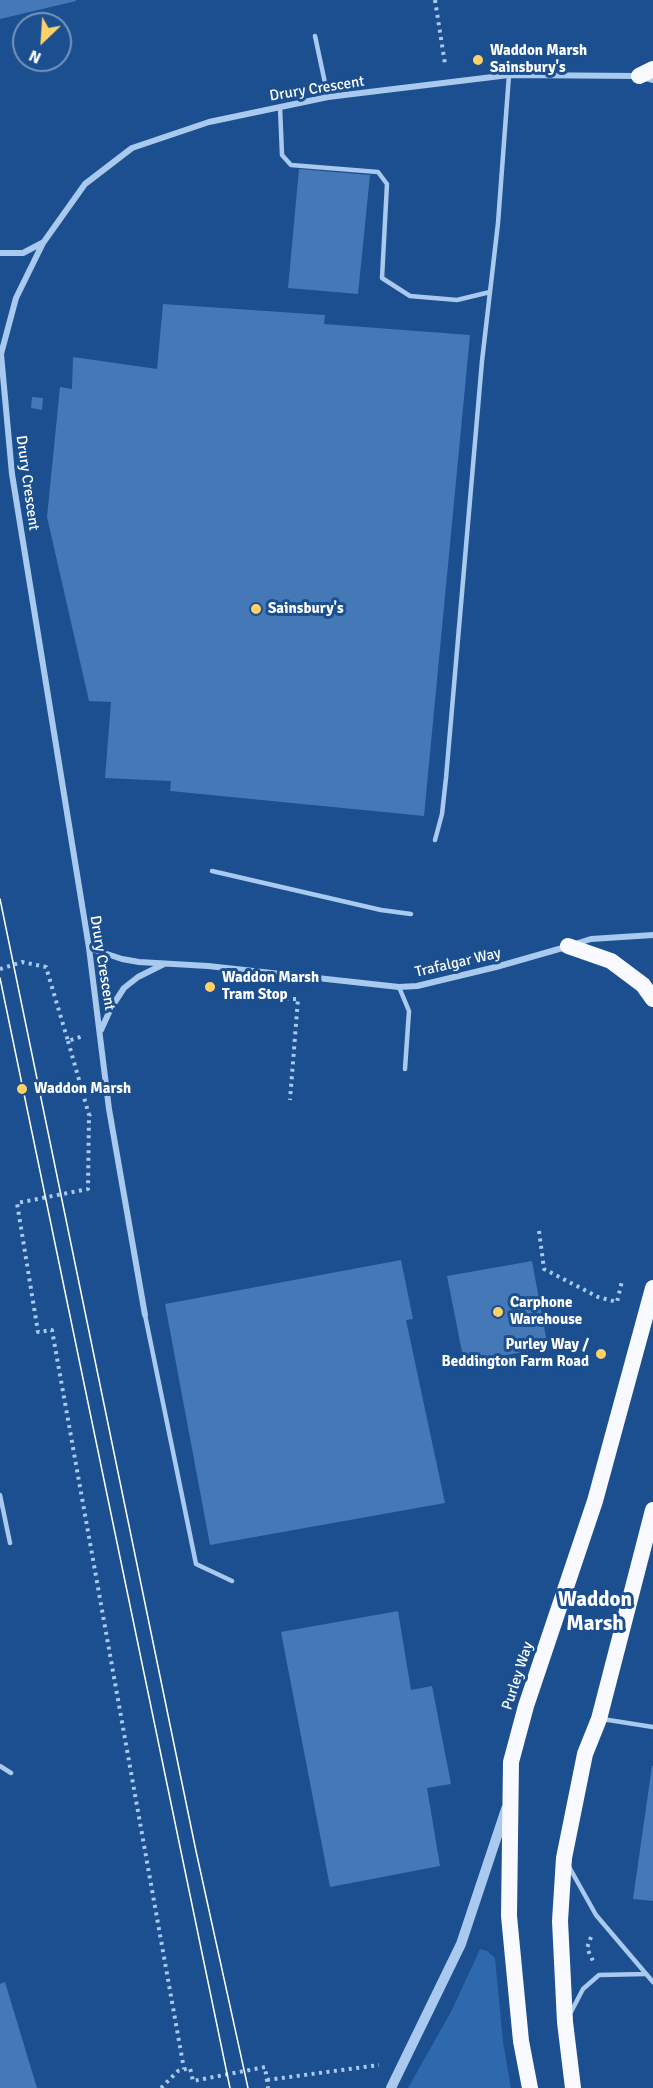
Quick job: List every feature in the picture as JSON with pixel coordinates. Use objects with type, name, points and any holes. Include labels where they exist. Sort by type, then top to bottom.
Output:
[{"type":"highway","points":[[568,946],[611,962],[643,985],[653,999]]},
{"type":"highway","name":"Purley Way","points":[[530,2088],[521,2041],[509,1916],[511,1762],[526,1706],[595,1501],[653,1288]]},
{"type":"highway","points":[[573,2088],[566,2022],[560,1922],[564,1858],[585,1754],[599,1719],[653,1510]]},
{"type":"street","name":"Drury Crescent","points":[[145,1315],[109,1109],[89,948],[12,474],[1,353],[16,298],[43,243],[86,184],[132,148],[209,122],[328,97],[509,75],[648,75]]},
{"type":"street","points":[[0,253],[23,253],[43,243]]},
{"type":"street","name":"Trafalgar Way","points":[[89,948],[122,959],[399,987],[417,986],[496,968],[591,939],[653,935]]},
{"type":"street","name":"Drury Crescent","points":[[100,1031],[124,988],[138,977],[165,963]]},
{"type":"street","points":[[391,2088],[461,1944],[510,1797]]},
{"type":"lane","points":[[315,36],[328,97]]},
{"type":"lane","points":[[435,840],[443,805],[509,75]]},
{"type":"lane","points":[[280,107],[282,155],[291,165],[378,172],[387,184],[382,278],[410,296],[457,300],[490,292]]},
{"type":"lane","points":[[213,871],[381,910],[411,914]]},
{"type":"lane","points":[[399,987],[409,1011],[405,1069]]},
{"type":"lane","points":[[145,1315],[196,1564],[232,1581]]},
{"type":"lane","points":[[0,1495],[10,1543]]},
{"type":"lane","points":[[599,1719],[653,1727]]},
{"type":"lane","points":[[0,1766],[11,1773]]},
{"type":"lane","points":[[564,1858],[598,1917],[653,1982]]},
{"type":"lane","points":[[566,2022],[583,1989],[599,1975],[645,1974]]},
{"type":"path","points":[[435,0],[448,82]]},
{"type":"path","points":[[0,969],[22,963],[46,967],[89,1115],[88,1189],[17,1203],[38,1332],[52,1330],[184,2069]]},
{"type":"path","points":[[278,999],[298,999],[290,1100]]},
{"type":"path","points":[[68,1041],[100,1031]]},
{"type":"path","points":[[89,1115],[109,1109]]},
{"type":"path","points":[[539,1231],[544,1269],[598,1297],[617,1302],[622,1281]]},
{"type":"path","points":[[598,1917],[587,1948],[599,1975]]},
{"type":"path","points":[[267,2080],[403,2061]]},
{"type":"path","points":[[161,2088],[178,2071],[184,2069],[190,2068],[193,2081],[265,2067],[268,2088]]},
{"type":"shaded area","points":[[480,1949],[487,1951],[495,1958],[503,2042],[511,2088],[408,2088],[452,2010]]},
{"type":"building","points":[[0,0],[76,0],[30,12],[12,12],[12,16],[0,19]]},
{"type":"building","points":[[299,169],[370,175],[358,294],[288,288]]},
{"type":"building","name":"Sainsbury's","points":[[163,304],[325,315],[324,324],[470,335],[424,816],[170,791],[171,781],[105,778],[111,702],[89,701],[47,517],[60,387],[72,389],[73,357],[157,369]]},
{"type":"building","points":[[32,397],[43,398],[42,410],[31,408]]},
{"type":"building","points":[[401,1260],[413,1319],[406,1320],[445,1503],[210,1545],[165,1304]]},
{"type":"building","name":"Carphone Warehouse","points":[[532,1261],[548,1348],[464,1362],[447,1276]]},
{"type":"building","points":[[398,1611],[411,1690],[432,1686],[451,1784],[427,1788],[440,1866],[330,1887],[281,1632]]},
{"type":"building","points":[[653,1766],[653,1901],[633,1899]]},
{"type":"building","points":[[5,1982],[37,2088],[0,2088],[0,1984]]},
{"type":"tram line","points":[[0,899],[196,1851],[248,2088]]},
{"type":"tram line","points":[[0,978],[230,2088]]},
{"type":"place","name":"Waddon Marsh Sainsbury's","points":[[478,60]]},
{"type":"place","name":"Sainsbury's","points":[[256,609]]},
{"type":"place","name":"Waddon Marsh Tram Stop","points":[[210,987]]},
{"type":"place","name":"Waddon Marsh","points":[[22,1089]]},
{"type":"place","name":"Carphone Warehouse","points":[[498,1312]]},
{"type":"place","name":"Purley Way / Beddington Farm Road","points":[[601,1354]]},
{"type":"district","name":"Waddon Marsh","points":[[595,1612]]}]
